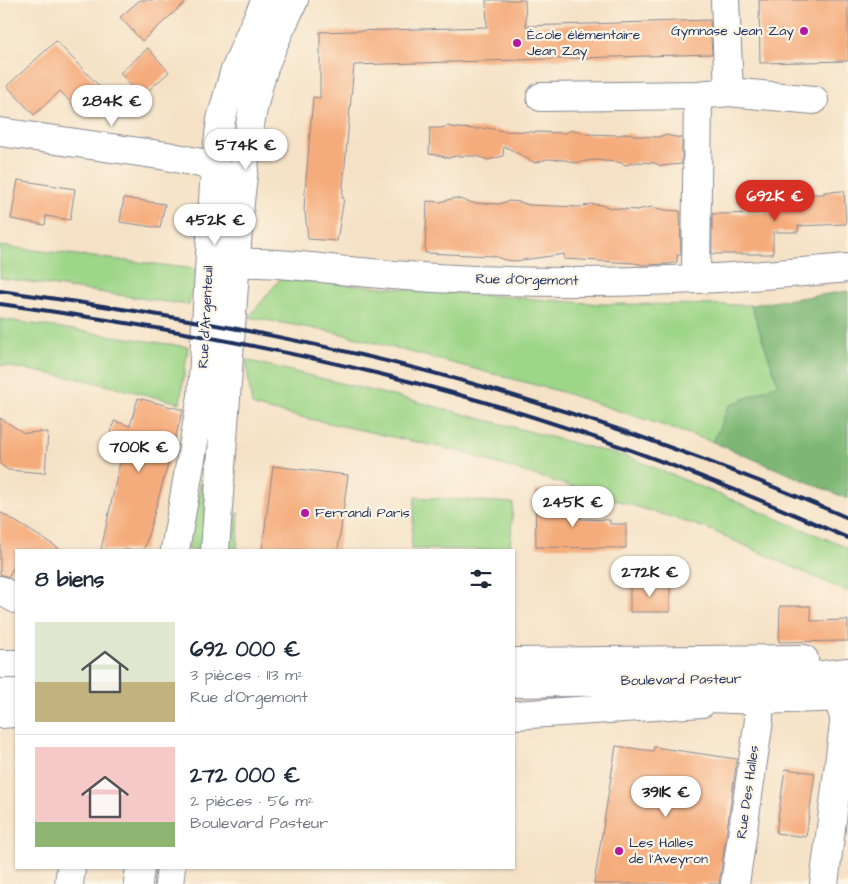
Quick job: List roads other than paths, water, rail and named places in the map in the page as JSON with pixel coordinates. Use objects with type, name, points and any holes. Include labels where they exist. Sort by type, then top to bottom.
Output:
[{"type":"main road","name":"Rue d'Argenteuil","points":[[175,549],[202,396],[215,166],[221,120],[227,96],[242,54],[266,0]]},
{"type":"main road","name":"Rue d'Argenteuil","points":[[215,549],[240,202],[246,146],[258,91],[270,50],[294,0]]},
{"type":"main road","points":[[725,0],[729,92]]},
{"type":"main road","points":[[541,98],[698,95],[729,92],[814,100]]},
{"type":"main road","points":[[696,278],[698,95]]},
{"type":"main road","points":[[0,132],[167,156],[215,166],[240,202]]},
{"type":"main road","name":"Rue d'Orgemont","points":[[209,273],[224,265],[237,262],[271,263],[370,273],[478,280],[618,282],[779,274],[848,268]]},
{"type":"main road","points":[[0,590],[15,598]]},
{"type":"main road","name":"Boulevard Pasteur","points":[[515,662],[777,659],[848,662]]},
{"type":"main road","points":[[0,664],[15,664]]},
{"type":"main road","name":"Boulevard Pasteur","points":[[515,683],[798,678],[848,672]]},
{"type":"main road","points":[[0,681],[15,680]]},
{"type":"main road","points":[[0,694],[15,693]]},
{"type":"main road","name":"Boulevard Pasteur","points":[[515,695],[642,695],[752,700]]},
{"type":"main road","points":[[824,884],[844,724],[843,698]]},
{"type":"main road","name":"Boulevard Pasteur","points":[[515,715],[752,700],[843,698]]},
{"type":"main road","name":"Rue Des Halles","points":[[735,884],[759,720],[752,700]]},
{"type":"main road","points":[[0,714],[15,714]]},
{"type":"main road","points":[[69,884],[71,869]]},
{"type":"main road","points":[[138,884],[140,869]]},
{"type":"main road","points":[[169,884],[171,869]]},
{"type":"railway","points":[[0,291],[230,327],[400,364],[506,393],[655,442],[752,478],[848,518]]},
{"type":"railway","points":[[0,304],[146,326],[243,344],[340,364],[447,391],[506,408],[622,447],[736,490],[848,538]]},
{"type":"place","name":"Gymnase Jean Zay","points":[[804,31]]},
{"type":"place","name":"École élémentaire Jean Zay","points":[[517,43]]},
{"type":"place","name":"Ferrandi Paris","points":[[305,513]]},
{"type":"place","name":"Les Halles de l'Aveyron","points":[[619,851]]}]
